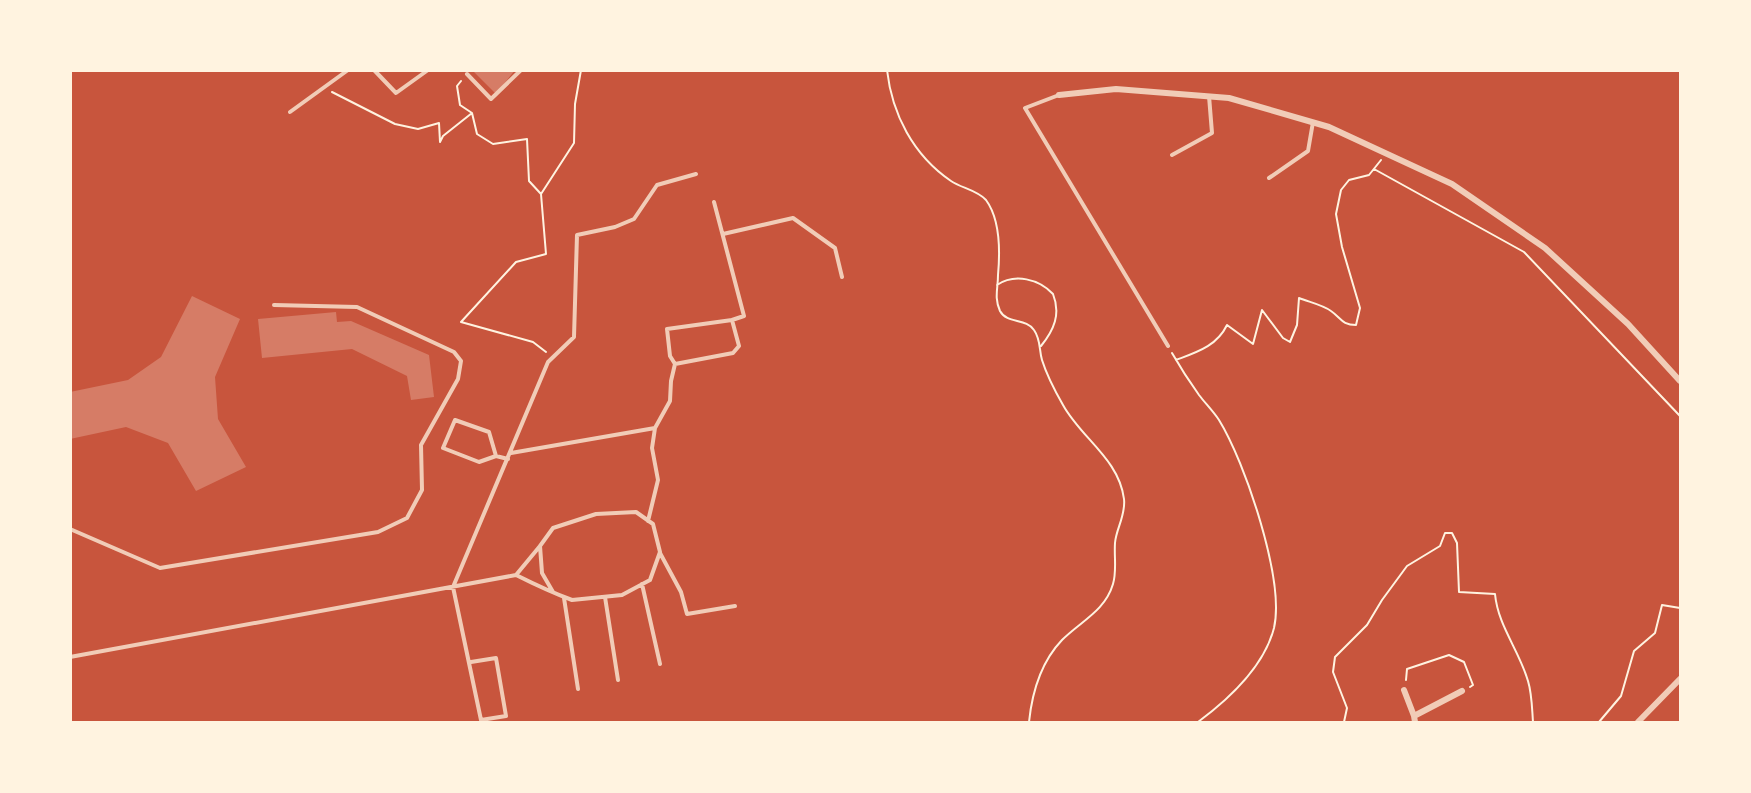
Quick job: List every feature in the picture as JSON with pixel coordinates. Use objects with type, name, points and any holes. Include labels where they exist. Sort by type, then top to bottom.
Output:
[{"type":"street","points":[[1059,95],[1116,89],[1229,98],[1313,122],[1452,184],[1545,249],[1628,324],[1680,381]]},
{"type":"street","points":[[1638,723],[1680,679]]},
{"type":"street","points":[[1404,690],[1414,719],[1462,691]]},
{"type":"lane","points":[[290,112],[348,70]]},
{"type":"lane","points":[[374,70],[396,93],[428,70]]},
{"type":"lane","points":[[467,74],[490,99],[521,70]]},
{"type":"lane","points":[[1059,95],[1025,108],[1168,346]]},
{"type":"lane","points":[[1172,154],[1212,133],[1209,96]]},
{"type":"lane","points":[[1269,178],[1308,151],[1313,122]]},
{"type":"lane","points":[[471,662],[496,658],[506,716],[481,721],[471,662],[453,587],[509,459],[548,362],[574,337],[578,236],[615,227],[634,219],[657,185],[696,174]]},
{"type":"lane","points":[[648,521],[658,480],[652,448],[655,428],[670,401],[675,364],[670,356],[667,329],[732,320],[744,316],[714,202]]},
{"type":"lane","points":[[723,234],[793,218],[835,248],[843,277]]},
{"type":"lane","points":[[70,529],[160,568],[378,532],[406,518],[422,490],[421,445],[458,379],[461,361],[454,352],[357,307],[274,305]]},
{"type":"lane","points":[[675,364],[733,352],[740,346],[732,320]]},
{"type":"lane","points":[[496,456],[489,432],[455,420],[443,448],[479,462],[496,456],[509,459]]},
{"type":"lane","points":[[511,453],[655,428]]},
{"type":"lane","points":[[516,575],[553,528],[596,514],[636,512],[653,524],[660,552],[681,592],[687,614],[735,606]]},
{"type":"lane","points":[[540,546],[542,573],[553,592]]},
{"type":"lane","points":[[70,657],[516,575],[572,600],[622,595],[650,580],[660,552]]},
{"type":"lane","points":[[642,584],[660,664]]},
{"type":"lane","points":[[564,597],[578,689]]},
{"type":"lane","points":[[604,597],[618,680]]},
{"type":"path","points":[[553,357],[533,342],[461,322],[516,262],[546,254],[541,194],[573,143],[575,104],[581,70]]},
{"type":"path","points":[[887,70],[892,102],[910,138],[940,173],[982,196],[991,210],[999,258],[997,302],[1004,316],[1031,326],[1041,346],[1041,358],[1056,393],[1075,422],[1106,457],[1122,492],[1124,505],[1115,543],[1115,574],[1109,594],[1097,611],[1064,639],[1051,655],[1033,695],[1029,723]]},
{"type":"path","points":[[467,74],[457,86],[459,105],[472,113],[477,135],[492,144],[527,139],[529,181],[541,194]]},
{"type":"path","points":[[324,88],[394,124],[418,129],[439,123],[440,142],[443,136],[472,113]]},
{"type":"path","points":[[1198,723],[1222,704],[1256,666],[1274,628],[1274,598],[1272,569],[1252,494],[1239,459],[1218,419],[1176,360],[1202,351],[1221,338],[1227,325],[1253,344],[1262,310],[1283,338],[1290,342],[1297,325],[1299,298],[1331,311],[1338,320],[1347,325],[1356,325],[1360,308],[1342,247],[1336,214],[1341,190],[1349,180],[1369,175],[1386,154]]},
{"type":"path","points":[[1374,168],[1524,252],[1680,416]]},
{"type":"path","points":[[998,285],[1012,279],[1027,279],[1043,285],[1053,294],[1056,318],[1053,330],[1041,346]]},
{"type":"path","points":[[1344,723],[1347,708],[1333,672],[1335,657],[1367,625],[1407,566],[1440,546],[1445,533],[1452,533],[1457,543],[1459,592],[1495,594],[1497,614],[1510,636],[1528,680],[1533,723]]},
{"type":"path","points":[[1599,723],[1621,696],[1634,651],[1655,633],[1662,606],[1680,608]]},
{"type":"path","points":[[1404,690],[1407,669],[1449,655],[1464,662],[1473,685],[1462,691]]},
{"type":"building","points":[[472,70],[515,70],[496,94]]},
{"type":"building","points":[[192,296],[240,319],[215,377],[218,419],[246,467],[196,491],[168,443],[126,427],[70,439],[70,392],[128,380],[161,357]]},
{"type":"building","points":[[336,312],[337,322],[351,321],[429,355],[434,397],[411,400],[407,376],[352,349],[262,358],[258,319]]}]
